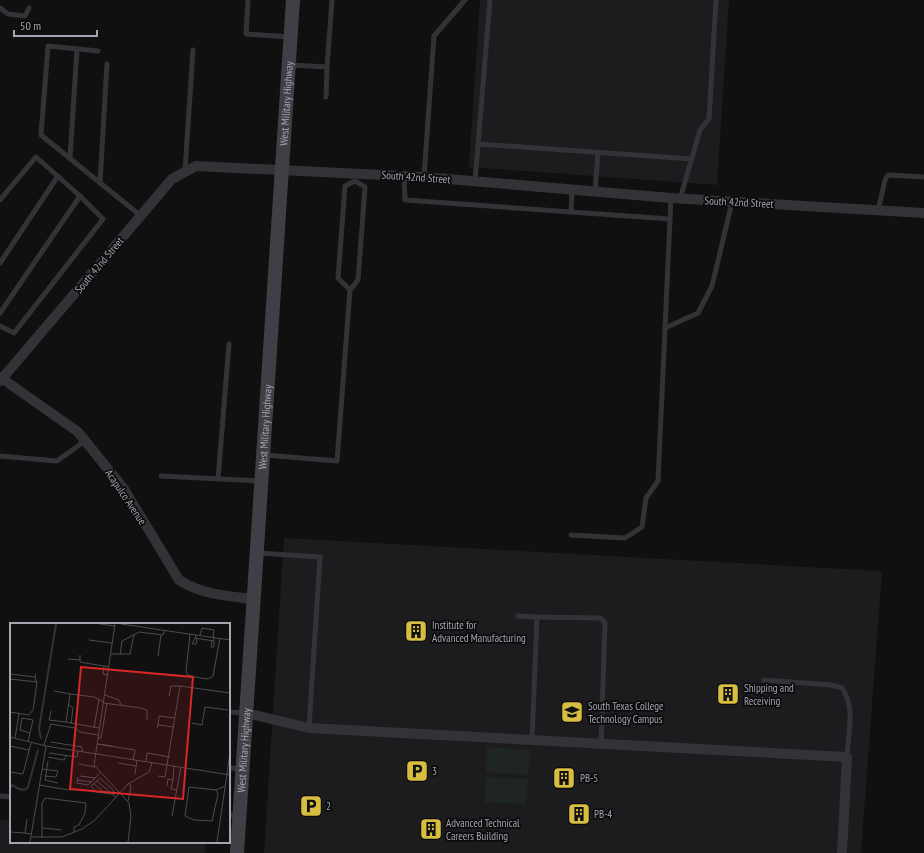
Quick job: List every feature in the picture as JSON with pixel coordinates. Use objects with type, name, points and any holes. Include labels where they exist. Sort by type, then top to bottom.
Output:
[{"type":"main road","name":"West Military Highway","points":[[237,853],[234,815],[236,768],[246,713],[290,65],[293,0]]},
{"type":"street","name":"South 42nd Street","points":[[1,379],[172,180],[185,170],[196,166],[355,177],[424,176],[475,182],[676,199],[924,213]]},
{"type":"street","name":"Acapulco Avenue","points":[[1,379],[78,432],[124,489],[179,580],[193,589],[220,596],[254,598]]},
{"type":"street","points":[[246,713],[309,728],[847,757],[842,853]]},
{"type":"lane","points":[[248,0],[246,34],[291,37]]},
{"type":"lane","points":[[326,97],[332,0]]},
{"type":"lane","points":[[424,176],[434,36],[465,0]]},
{"type":"lane","points":[[475,182],[490,0]]},
{"type":"lane","points":[[571,535],[625,538],[642,527],[646,498],[658,481],[670,219],[692,158],[700,130],[709,119],[716,0]]},
{"type":"lane","points":[[0,8],[8,14],[25,16],[29,8]]},
{"type":"lane","points":[[98,51],[48,46],[41,135],[141,216]]},
{"type":"lane","points":[[70,158],[77,49]]},
{"type":"lane","points":[[185,170],[193,50]]},
{"type":"lane","points":[[100,183],[107,64]]},
{"type":"lane","points":[[290,65],[327,67]]},
{"type":"lane","points":[[478,144],[692,158]]},
{"type":"lane","points":[[595,192],[598,152]]},
{"type":"lane","points":[[0,200],[36,157],[80,196],[103,219],[14,333],[0,326]]},
{"type":"lane","points":[[878,211],[885,180],[888,175],[924,177]]},
{"type":"lane","points":[[0,263],[58,176]]},
{"type":"lane","points":[[404,176],[406,200],[670,219]]},
{"type":"lane","points":[[263,454],[337,461],[350,290],[358,280],[365,187],[355,177],[345,186],[338,278],[350,290]]},
{"type":"lane","points":[[571,212],[572,190]]},
{"type":"lane","points":[[0,312],[80,196]]},
{"type":"lane","points":[[665,328],[698,313],[712,286],[732,202]]},
{"type":"lane","points":[[218,479],[229,344]]},
{"type":"lane","points":[[0,456],[57,461],[85,441]]},
{"type":"lane","points":[[161,476],[262,481]]},
{"type":"lane","points":[[257,553],[320,558],[309,728]]},
{"type":"lane","points":[[518,616],[601,618],[605,623],[601,744]]},
{"type":"lane","points":[[532,740],[537,617]]},
{"type":"lane","points":[[764,680],[831,685],[842,688],[849,697],[850,710],[847,757]]},
{"type":"lane","points":[[230,712],[246,713]]},
{"type":"lane","points":[[0,796],[10,797]]},
{"type":"shaded area","points":[[480,0],[729,0],[717,185],[469,167]]},
{"type":"shaded area","name":"South Texas College Technology Campus","points":[[284,538],[882,571],[861,853],[264,853]]},
{"type":"shaded area","points":[[487,747],[530,750],[528,775],[486,772]]},
{"type":"shaded area","points":[[486,777],[528,779],[526,804],[484,802]]},
{"type":"shaded area","points":[[0,820],[10,821],[10,843],[205,843],[205,853],[0,853]]},
{"type":"place","name":"Institute for Advanced Manufacturing","points":[[416,631]]},
{"type":"place","name":"Shipping and Receiving","points":[[728,694]]},
{"type":"place","name":"South Texas College Technology Campus","points":[[572,712]]},
{"type":"place","name":"3","points":[[417,771]]},
{"type":"place","name":"PB-5","points":[[564,778]]},
{"type":"place","name":"2","points":[[311,806]]},
{"type":"place","name":"PB-4","points":[[579,814]]},
{"type":"place","name":"Advanced Technical Careers Building","points":[[431,829]]}]
